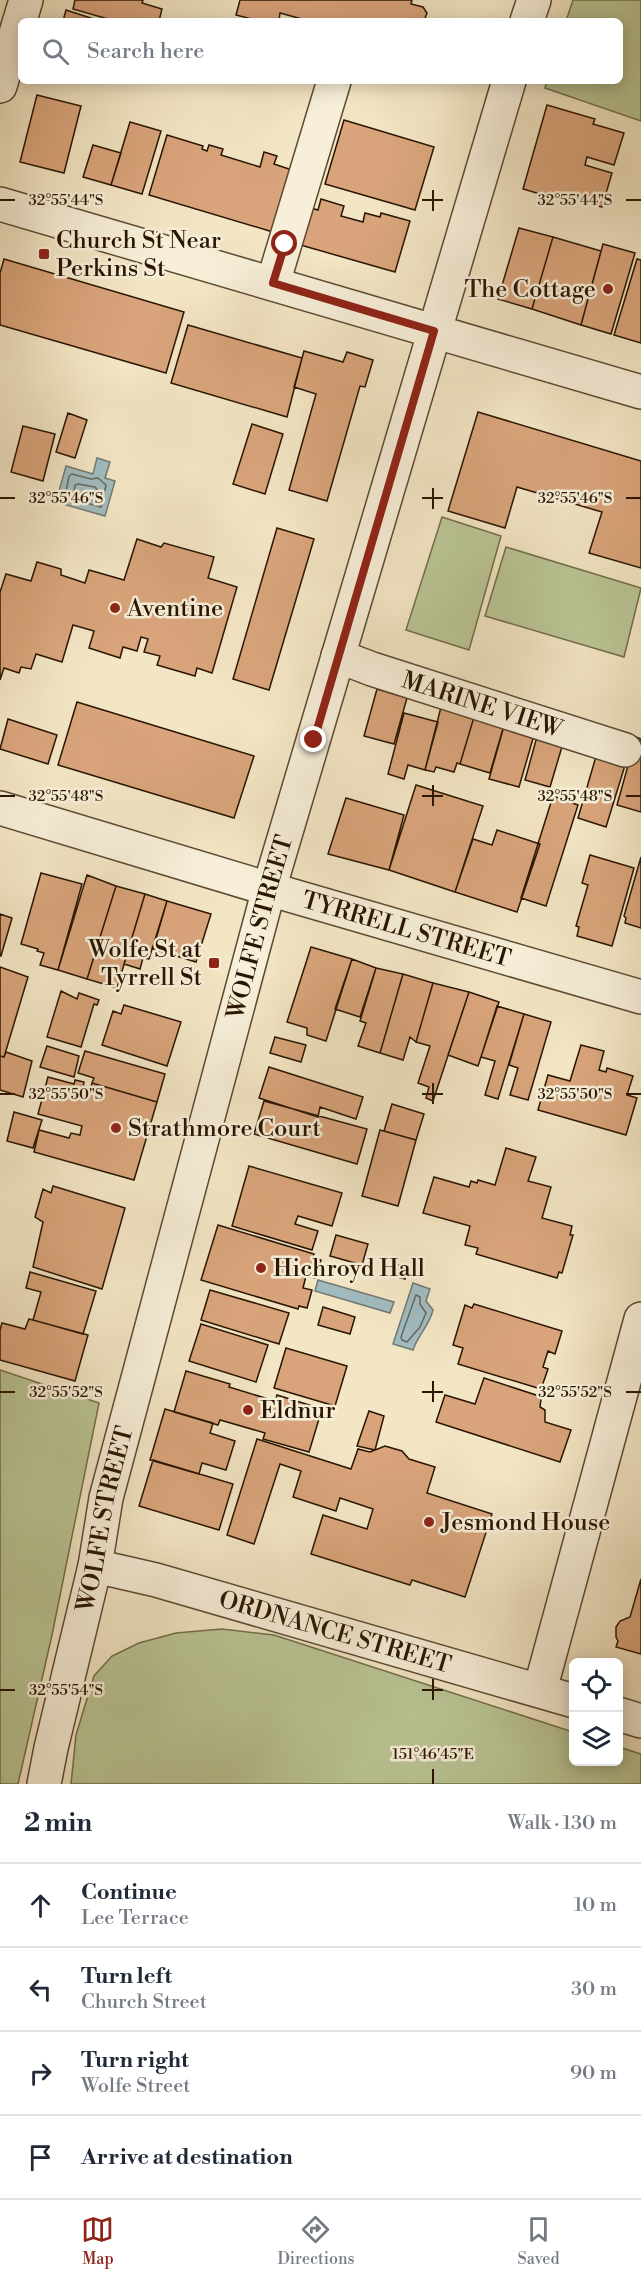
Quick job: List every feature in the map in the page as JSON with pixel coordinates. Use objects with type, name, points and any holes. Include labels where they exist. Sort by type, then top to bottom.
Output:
[{"type":"street","points":[[21,18],[26,0]]},
{"type":"street","points":[[529,18],[534,0]]},
{"type":"street","points":[[0,86],[18,26]]},
{"type":"street","points":[[273,283],[333,84]]},
{"type":"street","name":"WOLFE STREET","points":[[44,1784],[95,1566],[106,1498],[269,889],[508,84]]},
{"type":"street","points":[[0,204],[641,393]]},
{"type":"street","name":"MARINE VIEW","points":[[338,656],[625,750]]},
{"type":"street","name":"TYRRELL STREET","points":[[0,808],[641,997]]},
{"type":"street","points":[[540,1690],[641,1319]]},
{"type":"street","name":"ORDNANCE STREET","points":[[95,1566],[156,1580],[569,1700]]},
{"type":"street","points":[[623,1716],[641,1721]]},
{"type":"green space","points":[[573,0],[641,0],[641,121],[545,88],[546,84],[623,84],[623,18],[567,18]]},
{"type":"green space","points":[[442,517],[501,536],[469,650],[406,630]]},
{"type":"green space","points":[[506,547],[641,588],[624,657],[485,616]]},
{"type":"green space","points":[[0,1370],[99,1403],[52,1635],[18,1784],[0,1784]]},
{"type":"green space","points":[[222,1629],[274,1635],[569,1731],[569,1766],[623,1766],[623,1748],[641,1754],[641,1784],[71,1784],[76,1735],[94,1676],[112,1656],[139,1643],[176,1633]]},
{"type":"water","points":[[97,458],[110,462],[105,478],[115,481],[105,516],[56,502],[66,466],[93,474]]},
{"type":"water","points":[[318,1280],[394,1302],[390,1313],[315,1291]]},
{"type":"water","points":[[413,1283],[430,1289],[426,1301],[433,1310],[413,1350],[393,1344]]},
{"type":"building","points":[[75,0],[143,0],[142,3],[162,9],[160,18],[104,18],[73,9]]},
{"type":"building","points":[[240,0],[412,0],[411,4],[423,7],[427,13],[425,18],[298,18],[280,13],[279,18],[248,18],[236,15]]},
{"type":"building","points":[[66,10],[91,18],[64,18]]},
{"type":"building","points":[[37,95],[81,106],[64,173],[20,162]]},
{"type":"building","points":[[547,105],[595,119],[593,124],[624,133],[614,165],[587,157],[585,165],[612,173],[602,207],[575,200],[574,204],[523,189]]},
{"type":"building","points":[[344,120],[434,147],[415,210],[325,184]]},
{"type":"building","points":[[130,122],[161,131],[142,194],[111,185]]},
{"type":"building","points":[[167,135],[203,146],[202,149],[207,151],[209,145],[223,149],[221,155],[260,167],[264,152],[277,156],[274,164],[292,170],[273,232],[149,195]]},
{"type":"building","points":[[93,145],[121,153],[111,185],[83,177]]},
{"type":"building","points":[[321,199],[344,206],[341,216],[363,222],[365,213],[380,217],[381,213],[410,221],[395,272],[290,242],[300,205],[318,210]]},
{"type":"building","points":[[519,228],[553,237],[532,309],[498,299]]},
{"type":"building","points":[[553,237],[601,251],[581,325],[532,309]]},
{"type":"building","name":"The Cottage","points":[[603,244],[635,253],[611,334],[581,325]]},
{"type":"building","points":[[4,259],[184,312],[166,373],[0,325],[0,273]]},
{"type":"building","points":[[637,259],[641,260],[641,343],[614,335]]},
{"type":"building","points":[[188,325],[302,358],[287,417],[171,383]]},
{"type":"building","points":[[304,351],[343,362],[347,352],[373,360],[365,387],[360,386],[327,501],[289,490],[316,394],[294,387]]},
{"type":"building","points":[[478,412],[641,461],[641,568],[589,553],[602,512],[517,487],[505,528],[448,511]]},
{"type":"building","points":[[68,413],[87,420],[75,458],[56,452]]},
{"type":"building","points":[[252,424],[283,434],[265,494],[233,484]]},
{"type":"building","points":[[23,426],[55,434],[43,481],[11,472]]},
{"type":"building","name":"Aventine","points":[[277,528],[314,539],[269,690],[233,679]]},
{"type":"building","name":"Aventine","points":[[137,539],[161,547],[164,543],[214,557],[208,578],[237,587],[212,673],[197,668],[195,676],[157,665],[160,656],[144,652],[148,639],[141,637],[137,651],[123,647],[120,658],[89,648],[94,631],[73,625],[62,662],[36,654],[31,669],[21,667],[19,673],[4,668],[0,680],[0,592],[6,574],[31,581],[37,562],[61,569],[61,575],[85,583],[89,570],[124,580]]},
{"type":"building","points":[[377,689],[407,698],[394,744],[364,736]]},
{"type":"building","points":[[77,702],[254,756],[234,818],[58,765]]},
{"type":"building","points":[[441,707],[474,717],[460,764],[457,763],[454,772],[436,767],[434,772],[425,770]]},
{"type":"building","points":[[404,713],[438,722],[425,770],[408,765],[404,779],[388,774]]},
{"type":"building","points":[[474,717],[504,725],[490,773],[460,764]]},
{"type":"building","points":[[8,719],[57,735],[48,764],[0,749]]},
{"type":"building","points":[[504,726],[534,735],[519,787],[489,779]]},
{"type":"building","points":[[538,733],[564,740],[550,787],[525,780]]},
{"type":"building","points":[[636,737],[641,739],[641,812],[617,805]]},
{"type":"building","points":[[597,753],[626,762],[606,827],[578,818]]},
{"type":"building","points":[[416,785],[483,806],[455,892],[389,870]]},
{"type":"building","points":[[553,796],[578,805],[546,906],[521,898]]},
{"type":"building","points":[[346,798],[404,815],[389,870],[328,854]]},
{"type":"building","points":[[497,830],[540,844],[517,912],[455,892],[473,839],[492,845]]},
{"type":"building","points":[[590,855],[634,868],[612,946],[577,936],[579,927],[576,926],[588,885],[582,883]]},
{"type":"building","points":[[641,857],[641,928],[625,923],[624,916]]},
{"type":"building","points":[[41,873],[82,884],[58,970],[40,965],[44,953],[21,944]]},
{"type":"building","points":[[87,875],[116,886],[87,979],[58,970]]},
{"type":"building","points":[[116,886],[145,894],[117,988],[87,979]]},
{"type":"building","points":[[145,894],[167,901],[149,959],[143,958],[140,969],[124,964]]},
{"type":"building","points":[[167,901],[211,914],[196,962],[153,949]]},
{"type":"building","points":[[0,914],[12,918],[1,956],[0,956]]},
{"type":"building","points":[[311,947],[352,959],[326,1041],[307,1035],[307,1028],[287,1022]]},
{"type":"building","points":[[352,959],[376,968],[360,1017],[335,1009]]},
{"type":"building","points":[[0,967],[28,977],[4,1057],[0,1056]]},
{"type":"building","points":[[376,968],[403,974],[380,1053],[358,1046],[366,1023],[360,1021]]},
{"type":"building","points":[[403,974],[433,983],[416,1042],[410,1037],[403,1060],[380,1053]]},
{"type":"building","points":[[433,983],[469,992],[433,1101],[426,1098],[429,1087],[418,1083],[430,1046],[416,1042]]},
{"type":"building","points":[[61,991],[77,999],[79,993],[99,1000],[97,1005],[94,1004],[81,1047],[47,1037]]},
{"type":"building","points":[[469,992],[499,1002],[478,1066],[448,1055]]},
{"type":"building","points":[[124,1005],[181,1022],[167,1066],[102,1045],[113,1011],[121,1014]]},
{"type":"building","points":[[497,1006],[524,1014],[498,1099],[485,1095],[495,1061],[481,1057]]},
{"type":"building","points":[[524,1014],[551,1022],[528,1100],[510,1095],[518,1068],[509,1065]]},
{"type":"building","points":[[275,1037],[306,1045],[301,1062],[270,1053]]},
{"type":"building","points":[[581,1045],[604,1051],[599,1070],[606,1072],[607,1068],[633,1076],[627,1095],[637,1098],[626,1135],[538,1110],[548,1075],[570,1081]]},
{"type":"building","points":[[47,1046],[79,1056],[74,1077],[40,1067]]},
{"type":"building","points":[[85,1051],[165,1074],[157,1102],[92,1083],[94,1078],[78,1073]]},
{"type":"building","points":[[6,1052],[32,1061],[23,1097],[0,1090],[0,1056],[4,1057]]},
{"type":"building","points":[[269,1067],[363,1097],[356,1119],[320,1107],[318,1117],[259,1098]]},
{"type":"building","name":"Strathmore Court","points":[[48,1077],[74,1084],[75,1080],[84,1082],[83,1089],[90,1091],[92,1083],[157,1102],[134,1180],[34,1152],[39,1130],[69,1138],[71,1133],[80,1135],[82,1126],[38,1114]]},
{"type":"building","points":[[264,1101],[367,1129],[357,1164],[254,1134]]},
{"type":"building","points":[[392,1104],[424,1114],[416,1140],[384,1131]]},
{"type":"building","points":[[14,1112],[42,1120],[33,1148],[7,1141]]},
{"type":"building","points":[[380,1130],[416,1140],[398,1206],[362,1196]]},
{"type":"building","points":[[506,1148],[536,1157],[528,1181],[551,1187],[542,1218],[572,1226],[570,1235],[573,1235],[562,1273],[559,1272],[557,1278],[476,1254],[478,1248],[465,1245],[470,1226],[423,1213],[434,1177],[469,1187],[471,1181],[477,1183],[478,1180],[495,1185]]},
{"type":"building","points":[[249,1166],[342,1193],[332,1226],[298,1216],[295,1224],[318,1231],[312,1250],[232,1226]]},
{"type":"building","points":[[53,1186],[125,1208],[102,1289],[33,1267],[43,1222],[35,1217],[43,1189],[51,1193]]},
{"type":"building","name":"Hichroyd Hall","points":[[218,1225],[314,1254],[313,1258],[321,1260],[315,1278],[306,1276],[303,1288],[312,1290],[307,1308],[299,1306],[298,1309],[201,1280]]},
{"type":"building","points":[[336,1235],[368,1244],[362,1265],[330,1256]]},
{"type":"building","points":[[398,1265],[408,1268],[405,1279],[394,1276]]},
{"type":"building","points":[[30,1272],[96,1291],[83,1334],[33,1320],[41,1292],[26,1288]]},
{"type":"building","points":[[210,1290],[289,1313],[279,1344],[201,1320]]},
{"type":"building","points":[[474,1304],[562,1331],[555,1354],[548,1351],[543,1367],[548,1369],[541,1389],[458,1364],[463,1348],[453,1345],[465,1305],[472,1308]]},
{"type":"building","points":[[323,1307],[355,1317],[350,1334],[318,1325]]},
{"type":"building","points":[[29,1319],[88,1335],[75,1381],[0,1360],[2,1323],[25,1329]]},
{"type":"building","points":[[201,1324],[268,1345],[256,1382],[189,1361]]},
{"type":"building","points":[[286,1348],[347,1366],[335,1406],[274,1388]]},
{"type":"building","name":"Eldnur","points":[[186,1371],[275,1401],[277,1395],[322,1409],[309,1452],[263,1439],[265,1433],[220,1420],[218,1425],[174,1412]]},
{"type":"building","points":[[484,1378],[539,1396],[540,1407],[545,1410],[545,1422],[571,1430],[560,1462],[436,1422],[445,1395],[475,1404]]},
{"type":"building","points":[[165,1409],[213,1423],[210,1433],[235,1441],[226,1470],[202,1463],[199,1474],[150,1460]]},
{"type":"building","points":[[369,1411],[384,1416],[375,1450],[357,1446]]},
{"type":"building","name":"Jesmond House","points":[[257,1439],[351,1469],[358,1449],[370,1452],[385,1446],[402,1451],[409,1459],[435,1467],[427,1493],[492,1514],[465,1597],[412,1580],[410,1585],[311,1554],[323,1515],[367,1529],[373,1509],[340,1498],[336,1511],[293,1497],[301,1471],[280,1464],[254,1544],[227,1535]]},
{"type":"building","points":[[153,1460],[233,1484],[219,1530],[139,1506]]},
{"type":"building","points":[[641,1579],[641,1654],[616,1647],[618,1641],[616,1627],[620,1621],[630,1617]]},
{"type":"place","name":"Church St Near Perkins St","points":[[44,254]]},
{"type":"place","name":"The Cottage","points":[[608,289]]},
{"type":"place","name":"Aventine","points":[[115,608]]},
{"type":"place","name":"Wolfe St at Tyrrell St","points":[[214,963]]},
{"type":"place","name":"Strathmore Court","points":[[116,1128]]},
{"type":"place","name":"Hichroyd Hall","points":[[261,1268]]},
{"type":"place","name":"Eldnur","points":[[248,1410]]},
{"type":"place","name":"Jesmond House","points":[[429,1522]]},
{"type":"route","points":[[285,244],[273,283],[434,331],[314,740]]}]
